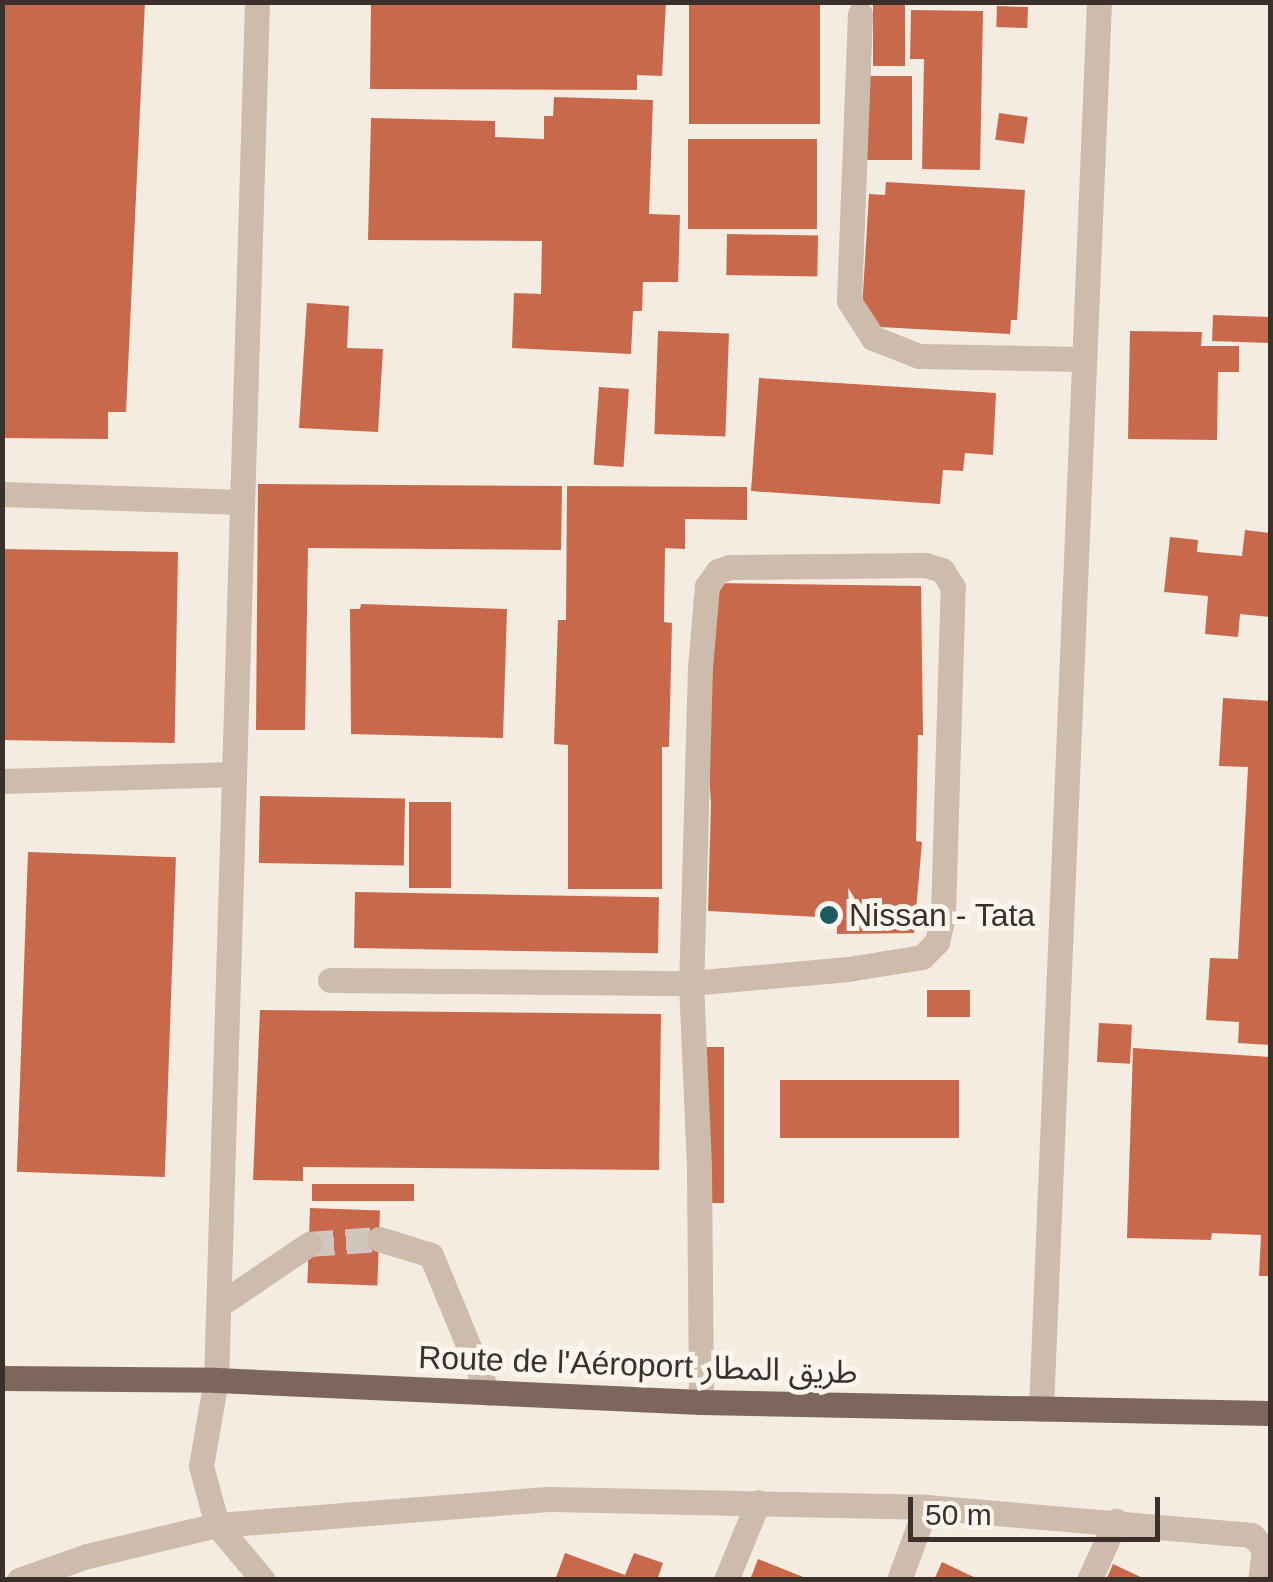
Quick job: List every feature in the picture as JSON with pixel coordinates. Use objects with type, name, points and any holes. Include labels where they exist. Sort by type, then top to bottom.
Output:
[{"type":"main road","name":"Route de l'Aéroport طريق المطار","points":[[2,1378],[216,1380],[701,1402],[1270,1413]]},
{"type":"street","points":[[257,2],[219,1304],[216,1380],[201,1466],[217,1524],[263,1580]]},
{"type":"street","points":[[1041,1409],[1099,2]]},
{"type":"street","points":[[860,14],[849,301],[865,326],[873,338],[919,356],[1084,360]]},
{"type":"street","points":[[2,494],[242,502]]},
{"type":"street","points":[[330,980],[691,983],[867,966],[922,956],[938,942],[944,916],[953,587],[942,570],[925,565],[730,567],[718,571],[708,586],[700,667],[691,983],[700,1168],[701,1402]]},
{"type":"street","points":[[2,781],[234,774]]},
{"type":"street","points":[[379,1239],[431,1255],[488,1393]]},
{"type":"street","points":[[219,1304],[310,1244]]},
{"type":"street","points":[[19,1580],[86,1556],[217,1524],[551,1498],[926,1507],[1116,1520],[1252,1535],[1264,1550],[1260,1580]]},
{"type":"street","points":[[726,1580],[758,1502]]},
{"type":"street","points":[[899,1580],[926,1507]]},
{"type":"street","points":[[1089,1580],[1116,1520]]},
{"type":"building","points":[[2,2],[145,2],[126,412],[108,412],[108,439],[2,438]]},
{"type":"building","points":[[371,2],[666,2],[662,76],[637,75],[637,90],[370,89]]},
{"type":"building","points":[[689,2],[820,2],[820,124],[689,124]]},
{"type":"building","points":[[873,2],[905,2],[905,66],[873,66]]},
{"type":"building","points":[[997,6],[1028,7],[1027,28],[996,27]]},
{"type":"building","points":[[911,10],[983,11],[980,170],[922,169],[924,59],[910,59]]},
{"type":"building","points":[[866,76],[912,76],[912,160],[866,160]]},
{"type":"building","points":[[554,97],[653,100],[649,214],[680,215],[678,282],[643,282],[642,311],[633,311],[631,354],[512,348],[514,293],[541,294],[542,241],[368,240],[371,118],[495,121],[495,137],[544,139],[544,116],[553,116]]},
{"type":"building","points":[[999,113],[1028,117],[1024,144],[995,140]]},
{"type":"building","points":[[688,139],[817,139],[817,229],[688,229]]},
{"type":"building","points":[[886,182],[1025,190],[1017,320],[1011,320],[1010,334],[861,326],[869,194],[885,195]]},
{"type":"building","points":[[727,234],[818,236],[817,277],[726,275]]},
{"type":"building","points":[[307,303],[349,306],[347,348],[383,349],[378,432],[299,428]]},
{"type":"building","points":[[1213,315],[1270,317],[1269,343],[1212,341]]},
{"type":"building","points":[[658,331],[729,333],[725,436],[654,434]]},
{"type":"building","points":[[1130,331],[1202,332],[1201,346],[1239,346],[1239,372],[1218,372],[1217,440],[1128,439]]},
{"type":"building","points":[[759,378],[996,393],[993,455],[965,453],[963,471],[943,470],[940,504],[751,491]]},
{"type":"building","points":[[599,387],[629,389],[623,467],[594,465]]},
{"type":"building","points":[[258,484],[562,486],[561,550],[308,548],[305,730],[256,730]]},
{"type":"building","points":[[567,486],[747,487],[747,520],[685,519],[685,549],[665,548],[664,622],[672,623],[669,747],[662,747],[662,889],[568,889],[568,745],[554,744],[558,620],[566,620]]},
{"type":"building","points":[[1245,530],[1270,533],[1270,617],[1240,614],[1238,637],[1205,634],[1208,596],[1164,592],[1170,537],[1198,540],[1197,552],[1242,556]]},
{"type":"building","points":[[2,549],[178,552],[175,743],[2,740]]},
{"type":"building","points":[[715,583],[921,586],[923,735],[918,735],[916,841],[922,842],[914,933],[837,934],[837,918],[708,911],[711,804],[698,603]]},
{"type":"building","points":[[361,604],[507,609],[503,738],[351,734],[350,609],[360,609]]},
{"type":"building","points":[[1223,698],[1270,701],[1270,1045],[1238,1043],[1239,1022],[1206,1020],[1210,958],[1238,959],[1248,767],[1219,766]]},
{"type":"building","points":[[260,796],[405,799],[404,866],[259,863]]},
{"type":"building","points":[[409,802],[451,802],[451,888],[409,888]]},
{"type":"building","points":[[28,852],[176,857],[165,1177],[17,1172]]},
{"type":"building","points":[[355,892],[659,897],[658,953],[354,948]]},
{"type":"building","points":[[927,990],[970,990],[970,1017],[927,1017]]},
{"type":"building","points":[[260,1010],[661,1014],[659,1170],[303,1167],[303,1181],[253,1180]]},
{"type":"building","points":[[1099,1023],[1132,1025],[1130,1064],[1097,1062]]},
{"type":"building","points":[[704,1047],[724,1047],[724,1203],[704,1203]]},
{"type":"building","points":[[1133,1048],[1270,1057],[1270,1276],[1259,1276],[1261,1235],[1212,1233],[1211,1240],[1127,1238]]},
{"type":"building","points":[[780,1080],[959,1080],[959,1138],[780,1138]]},
{"type":"building","points":[[312,1184],[414,1184],[414,1201],[312,1201]]},
{"type":"building","points":[[310,1208],[380,1210],[377,1285],[307,1283]]},
{"type":"building","points":[[565,1553],[625,1575],[634,1553],[663,1563],[657,1580],[555,1580]]},
{"type":"building","points":[[758,1559],[808,1579],[808,1580],[750,1580]]},
{"type":"building","points":[[942,1562],[980,1580],[934,1580]]},
{"type":"building","points":[[1113,1564],[1147,1580],[1106,1580]]},
{"type":"tunnel","points":[[309,1244],[379,1239]]},
{"type":"place","name":"Nissan - Tata","points":[[829,915]]}]
